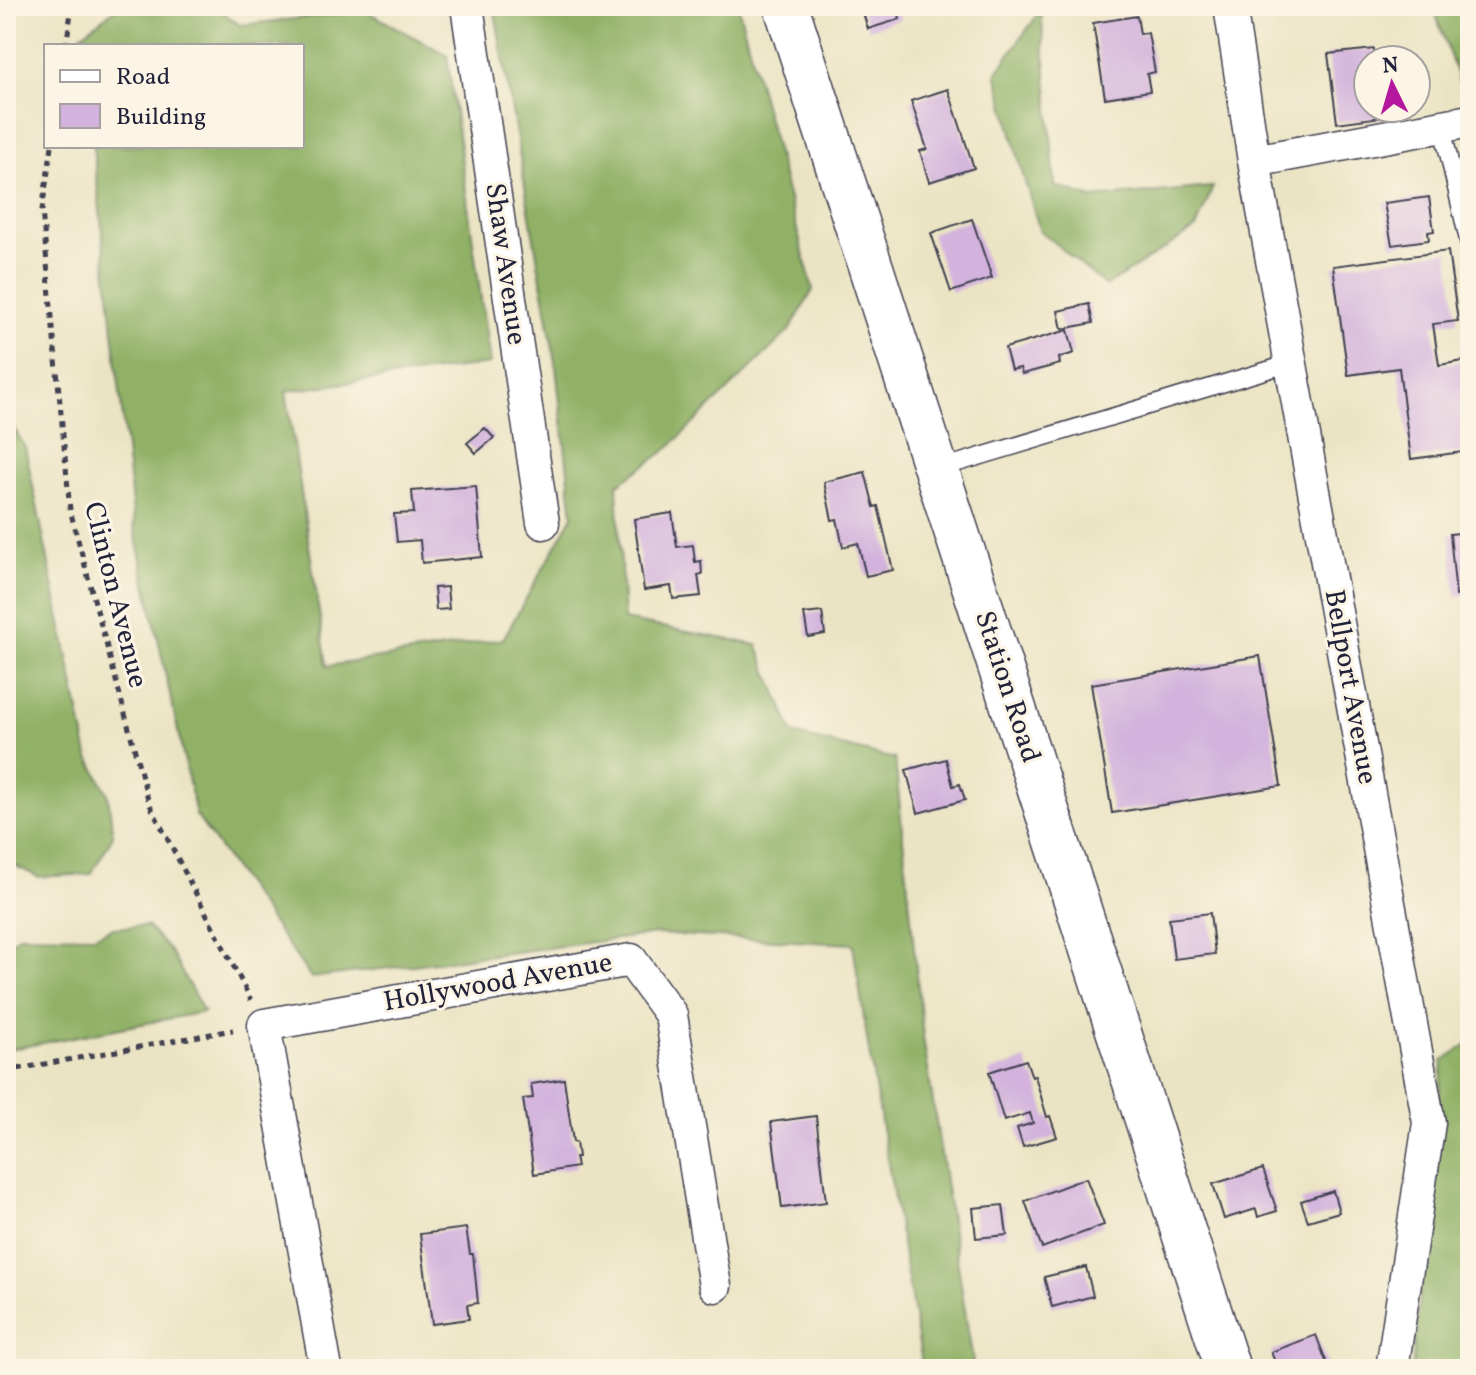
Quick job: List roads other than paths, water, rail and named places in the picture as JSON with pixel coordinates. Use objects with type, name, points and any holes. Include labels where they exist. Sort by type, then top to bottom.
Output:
[{"type":"main road","name":"Station Road","points":[[786,6],[1228,1369]]},
{"type":"street","name":"Shaw Avenue","points":[[467,6],[543,523]]},
{"type":"street","name":"Bellport Avenue","points":[[1230,6],[1254,161],[1429,1123],[1392,1369]]},
{"type":"street","points":[[1254,161],[1456,124]]},
{"type":"street","name":"Hollywood Avenue","points":[[326,1369],[264,1025],[631,960],[671,1015],[715,1286]]},
{"type":"lane","points":[[1456,124],[1470,249]]},
{"type":"lane","points":[[936,469],[1291,363]]}]
